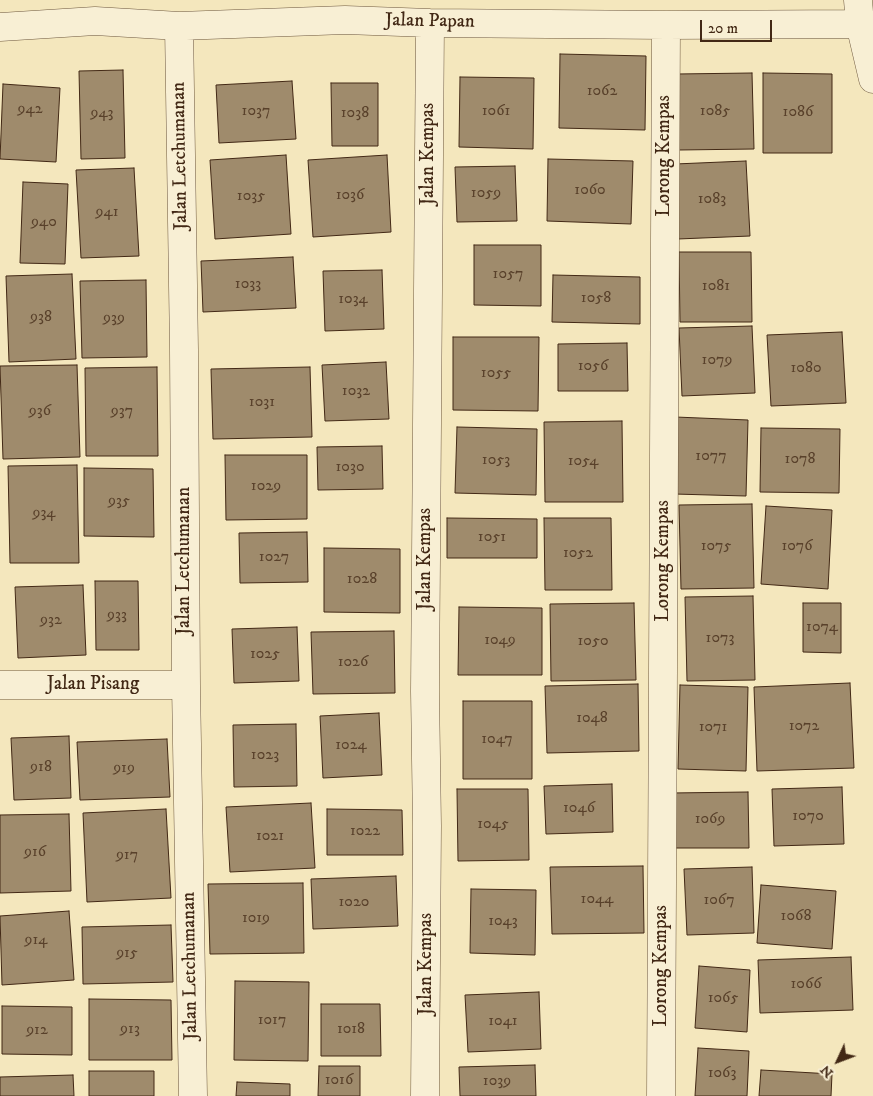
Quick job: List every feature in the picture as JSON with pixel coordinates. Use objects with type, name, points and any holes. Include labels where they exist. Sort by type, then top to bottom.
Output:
[{"type":"street","name":"Jalan Papan","points":[[0,27],[95,21],[179,26],[344,10],[430,23],[666,25],[859,12]]},
{"type":"street","points":[[859,12],[873,79]]},
{"type":"street","name":"Jalan Kempas","points":[[425,1096],[428,826],[425,681],[430,23]]},
{"type":"street","name":"Lorong Kempas","points":[[662,1096],[666,25]]},
{"type":"street","name":"Jalan Letchumanan","points":[[179,26],[186,686],[193,1096]]},
{"type":"street","name":"Jalan Pisang","points":[[0,685],[186,686]]},
{"type":"building","points":[[560,54],[646,56],[645,130],[559,128]]},
{"type":"building","points":[[123,70],[125,158],[81,159],[79,71]]},
{"type":"building","points":[[752,73],[754,149],[679,150],[677,74]]},
{"type":"building","points":[[763,73],[832,74],[832,153],[763,153]]},
{"type":"building","points":[[460,77],[534,78],[533,149],[459,147]]},
{"type":"building","points":[[292,81],[296,139],[219,143],[216,85]]},
{"type":"building","points":[[331,83],[378,83],[378,146],[332,146]]},
{"type":"building","points":[[3,84],[60,88],[56,162],[0,159]]},
{"type":"building","points":[[286,155],[291,234],[215,239],[210,160]]},
{"type":"building","points":[[387,155],[391,232],[313,237],[308,160]]},
{"type":"building","points":[[548,159],[633,161],[631,224],[547,221]]},
{"type":"building","points":[[746,161],[750,236],[678,239],[675,164]]},
{"type":"building","points":[[515,166],[517,221],[457,222],[455,167]]},
{"type":"building","points":[[134,168],[139,256],[81,258],[76,170]]},
{"type":"building","points":[[23,182],[68,184],[65,264],[20,263]]},
{"type":"building","points":[[474,245],[541,245],[541,306],[474,305]]},
{"type":"building","points":[[679,252],[751,252],[752,322],[680,322]]},
{"type":"building","points":[[293,257],[296,308],[203,312],[201,261]]},
{"type":"building","points":[[382,270],[384,329],[325,331],[323,271]]},
{"type":"building","points":[[72,274],[76,359],[9,362],[6,276]]},
{"type":"building","points":[[553,275],[640,277],[640,324],[552,322]]},
{"type":"building","points":[[146,280],[147,357],[82,358],[80,281]]},
{"type":"building","points":[[752,326],[755,393],[682,396],[679,328]]},
{"type":"building","points":[[842,332],[846,403],[771,406],[767,335]]},
{"type":"building","points":[[453,337],[539,337],[538,411],[453,410]]},
{"type":"building","points":[[627,343],[628,391],[558,391],[558,344]]},
{"type":"building","points":[[386,362],[389,419],[325,421],[322,365]]},
{"type":"building","points":[[77,365],[80,457],[3,459],[0,366]]},
{"type":"building","points":[[157,367],[158,456],[86,456],[85,368]]},
{"type":"building","points":[[310,367],[312,437],[213,439],[211,369]]},
{"type":"building","points":[[675,417],[748,420],[746,496],[674,494]]},
{"type":"building","points":[[622,421],[623,502],[545,502],[544,422]]},
{"type":"building","points":[[457,427],[537,429],[536,495],[455,493]]},
{"type":"building","points":[[761,428],[840,429],[839,493],[760,492]]},
{"type":"building","points":[[382,446],[383,489],[318,490],[317,447]]},
{"type":"building","points":[[225,455],[307,455],[307,519],[226,520]]},
{"type":"building","points":[[77,465],[79,563],[10,563],[8,466]]},
{"type":"building","points":[[84,468],[153,469],[154,537],[84,536]]},
{"type":"building","points":[[752,504],[754,588],[681,589],[679,505]]},
{"type":"building","points":[[766,506],[832,510],[828,589],[761,584]]},
{"type":"building","points":[[447,518],[537,519],[537,558],[447,558]]},
{"type":"building","points":[[544,518],[611,518],[612,590],[545,590]]},
{"type":"building","points":[[307,532],[308,582],[240,583],[239,533]]},
{"type":"building","points":[[324,548],[400,549],[400,613],[324,612]]},
{"type":"building","points":[[95,581],[138,581],[139,650],[96,650]]},
{"type":"building","points":[[83,585],[86,655],[18,658],[15,587]]},
{"type":"building","points":[[753,596],[755,680],[687,681],[685,597]]},
{"type":"building","points":[[634,603],[636,680],[551,681],[550,604]]},
{"type":"building","points":[[803,603],[841,603],[841,653],[803,652]]},
{"type":"building","points":[[459,607],[542,608],[542,675],[458,675]]},
{"type":"building","points":[[297,627],[299,681],[234,683],[232,629]]},
{"type":"building","points":[[394,631],[395,693],[313,694],[311,632]]},
{"type":"building","points":[[850,683],[854,768],[757,771],[754,687]]},
{"type":"building","points":[[638,684],[639,751],[547,753],[545,686]]},
{"type":"building","points":[[680,685],[748,687],[746,771],[678,769]]},
{"type":"building","points":[[463,701],[532,701],[532,779],[463,779]]},
{"type":"building","points":[[379,713],[382,775],[323,778],[320,716]]},
{"type":"building","points":[[296,724],[297,786],[234,787],[233,725]]},
{"type":"building","points":[[69,736],[71,798],[14,800],[11,738]]},
{"type":"building","points":[[167,739],[170,797],[80,800],[77,742]]},
{"type":"building","points":[[612,784],[613,832],[546,834],[544,786]]},
{"type":"building","points":[[842,787],[844,844],[774,846],[772,789]]},
{"type":"building","points":[[457,789],[528,789],[529,860],[458,861]]},
{"type":"building","points":[[748,792],[749,848],[672,848],[671,793]]},
{"type":"building","points":[[311,803],[315,868],[230,872],[226,807]]},
{"type":"building","points":[[166,809],[171,898],[87,902],[83,813]]},
{"type":"building","points":[[327,809],[402,810],[403,855],[327,855]]},
{"type":"building","points":[[69,814],[71,891],[0,893],[0,815]]},
{"type":"building","points":[[643,866],[644,933],[552,934],[550,867]]},
{"type":"building","points":[[752,867],[754,933],[687,935],[684,869]]},
{"type":"building","points":[[396,876],[398,926],[313,929],[311,879]]},
{"type":"building","points":[[303,883],[304,953],[210,954],[208,884]]},
{"type":"building","points":[[761,885],[836,891],[832,949],[757,943]]},
{"type":"building","points":[[471,889],[536,890],[535,955],[470,953]]},
{"type":"building","points":[[69,911],[74,980],[2,985],[0,916]]},
{"type":"building","points":[[171,925],[173,982],[83,984],[82,927]]},
{"type":"building","points":[[851,957],[853,1010],[760,1013],[758,960]]},
{"type":"building","points":[[699,966],[750,970],[747,1032],[695,1028]]},
{"type":"building","points":[[235,981],[309,982],[308,1061],[234,1060]]},
{"type":"building","points":[[539,992],[541,1049],[468,1052],[465,995]]},
{"type":"building","points":[[89,999],[171,1000],[172,1060],[89,1060]]},
{"type":"building","points":[[321,1004],[380,1004],[381,1056],[321,1056]]},
{"type":"building","points":[[2,1006],[72,1007],[72,1055],[2,1054]]},
{"type":"building","points":[[698,1048],[749,1051],[747,1096],[695,1096]]},
{"type":"building","points":[[535,1065],[536,1096],[460,1096],[459,1067]]},
{"type":"building","points":[[319,1066],[360,1066],[360,1096],[318,1096]]},
{"type":"building","points":[[761,1070],[832,1074],[831,1096],[759,1096]]},
{"type":"building","points":[[89,1071],[154,1071],[154,1096],[89,1096]]},
{"type":"building","points":[[73,1075],[74,1096],[0,1096],[0,1077]]},
{"type":"building","points":[[237,1082],[290,1084],[290,1096],[236,1096]]}]
